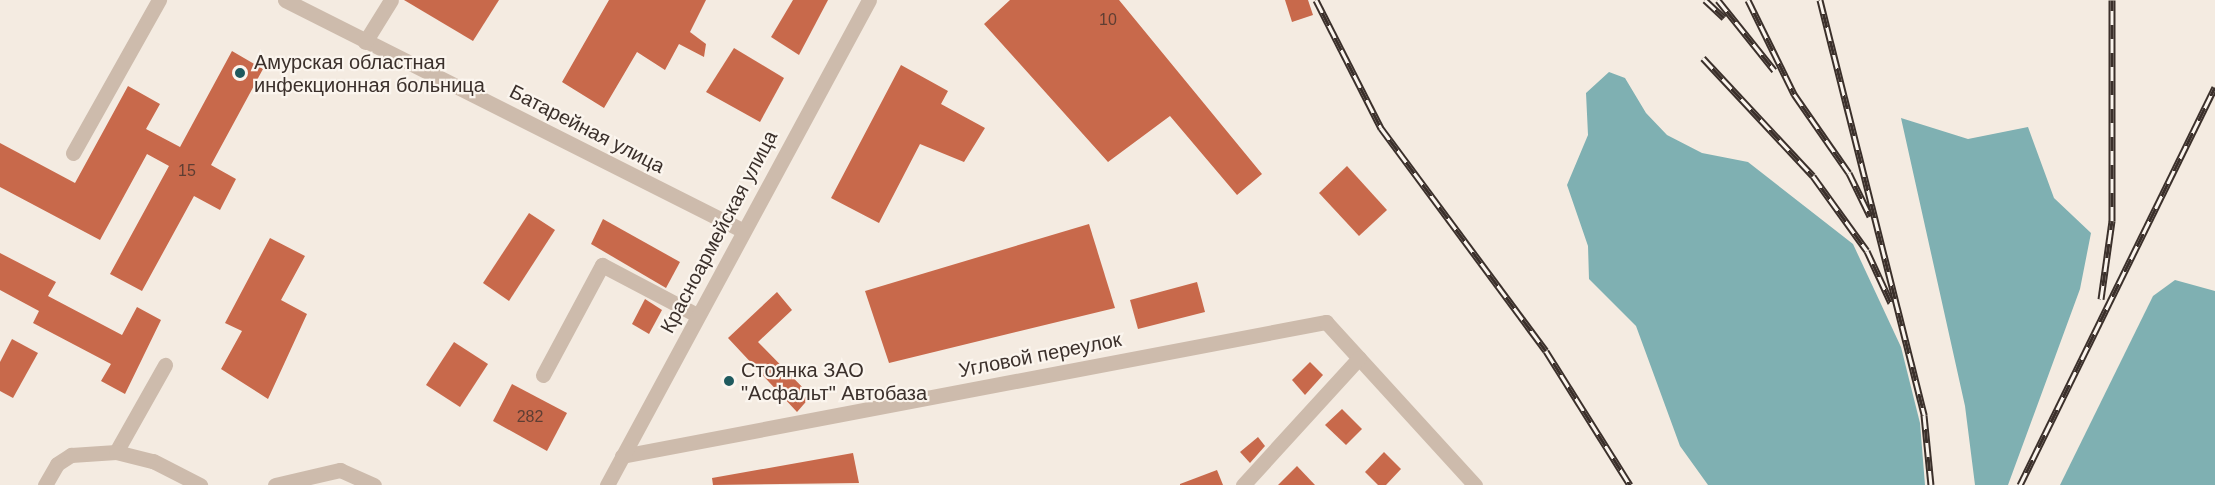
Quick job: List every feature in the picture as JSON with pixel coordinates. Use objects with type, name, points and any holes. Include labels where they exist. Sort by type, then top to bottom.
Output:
[{"type":"street","points":[[73,153],[159,0]]},
{"type":"street","name":"Батарейная улица","points":[[285,0],[742,230]]},
{"type":"street","points":[[365,42],[391,0]]},
{"type":"street","name":"Красноармейская улица","points":[[607,485],[742,230],[869,0]]},
{"type":"street","points":[[543,375],[602,265],[697,315]]},
{"type":"street","name":"Угловой переулок","points":[[622,456],[1326,322],[1359,358]]},
{"type":"street","points":[[1243,485],[1359,358],[1475,485]]},
{"type":"street","points":[[116,452],[165,365]]},
{"type":"street","points":[[45,485],[57,464],[71,455],[116,452],[146,458],[200,485]]},
{"type":"street","points":[[275,485],[340,470],[374,485]]},
{"type":"water","points":[[1609,72],[1625,78],[1646,113],[1667,135],[1702,153],[1748,162],[1853,244],[1901,347],[1920,423],[1925,485],[1708,485],[1680,446],[1636,326],[1589,279],[1588,246],[1567,185],[1588,135],[1586,93]]},
{"type":"water","points":[[1901,118],[1968,139],[2028,127],[2054,198],[2091,233],[2080,289],[2008,485],[1975,485],[1965,406]]},
{"type":"water","points":[[2175,280],[2215,291],[2215,485],[2060,485],[2153,296]]},
{"type":"building","points":[[404,0],[499,0],[473,41]]},
{"type":"building","points":[[609,0],[706,0],[690,32],[706,44],[704,57],[679,44],[665,70],[637,52],[604,108],[562,82]]},
{"type":"building","points":[[793,0],[828,0],[799,55],[771,37]]},
{"type":"building","points":[[1010,0],[1119,0],[1262,174],[1237,195],[1170,116],[1108,162],[984,24]]},
{"type":"building","points":[[1285,0],[1308,0],[1313,15],[1292,22]]},
{"type":"building","points":[[734,48],[784,78],[760,122],[706,92]]},
{"type":"building","points":[[232,51],[263,69],[211,165],[236,179],[220,210],[194,196],[142,291],[110,274],[169,166],[147,154],[100,240],[0,187],[0,143],[75,183],[128,86],[160,104],[146,129],[180,147]]},
{"type":"building","points":[[901,65],[948,91],[941,104],[985,128],[964,162],[920,144],[879,223],[831,198]]},
{"type":"building","points":[[1347,166],[1387,210],[1359,236],[1319,193]]},
{"type":"building","points":[[529,213],[555,230],[509,301],[483,283]]},
{"type":"building","points":[[603,219],[680,262],[666,288],[591,244]]},
{"type":"building","points":[[1089,224],[1115,308],[889,363],[865,291]]},
{"type":"building","points":[[270,238],[305,256],[281,300],[307,314],[268,399],[221,369],[242,331],[225,323]]},
{"type":"building","points":[[0,253],[56,282],[48,296],[122,335],[137,307],[161,320],[125,394],[101,381],[111,364],[33,323],[39,311],[0,290]]},
{"type":"building","points":[[1197,282],[1205,312],[1138,329],[1130,300]]},
{"type":"building","points":[[777,292],[792,310],[758,342],[811,396],[797,412],[728,338]]},
{"type":"building","points":[[645,299],[662,310],[649,334],[632,324]]},
{"type":"building","points":[[12,339],[38,353],[13,398],[0,391],[0,362]]},
{"type":"building","points":[[454,342],[488,364],[460,407],[426,385]]},
{"type":"building","points":[[1310,362],[1323,375],[1305,395],[1292,380]]},
{"type":"building","points":[[512,384],[567,413],[547,451],[493,421]]},
{"type":"building","points":[[1342,409],[1362,429],[1346,445],[1325,425]]},
{"type":"building","points":[[1258,437],[1265,446],[1250,463],[1240,452]]},
{"type":"building","points":[[1384,452],[1401,469],[1386,485],[1378,485],[1365,472]]},
{"type":"building","points":[[853,453],[859,483],[713,485],[712,478]]},
{"type":"building","points":[[1297,466],[1315,485],[1278,485]]},
{"type":"building","points":[[1217,470],[1223,485],[1180,485],[1180,484]]},
{"type":"railway","points":[[1316,0],[1381,128],[1546,351],[1630,485]]},
{"type":"railway","points":[[1705,0],[1724,18]]},
{"type":"railway","points":[[1718,0],[1774,70]]},
{"type":"railway","points":[[1748,0],[1794,94],[1849,173],[1870,216]]},
{"type":"railway","points":[[1820,0],[1924,415],[1931,485]]},
{"type":"railway","points":[[2101,299],[2112,221],[2112,0]]},
{"type":"railway","points":[[1703,58],[1813,176],[1867,251],[1891,303]]},
{"type":"railway","points":[[2020,485],[2215,87]]},
{"type":"place","name":"Амурская областная инфекционная больница","points":[[240,73]]},
{"type":"place","name":"Стоянка ЗАО \"Асфальт\" Автобаза","points":[[729,381]]}]
